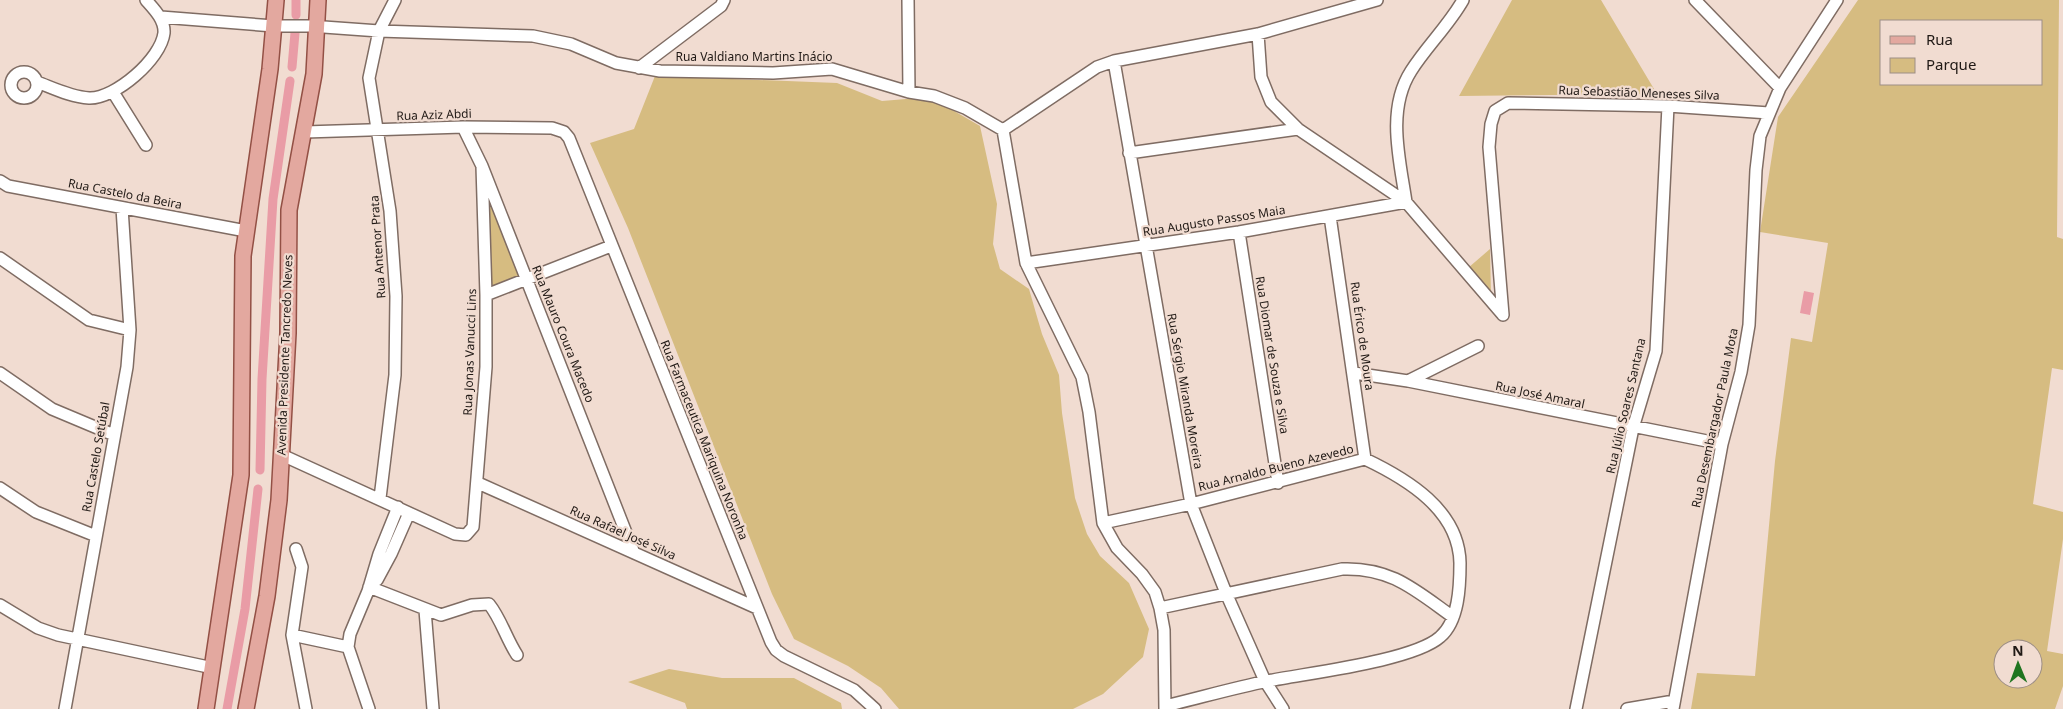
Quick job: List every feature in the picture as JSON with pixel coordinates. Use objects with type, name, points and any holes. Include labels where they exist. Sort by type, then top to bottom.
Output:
[{"type":"main road","points":[[206,709],[241,475],[242,256],[280,26],[276,0]]},
{"type":"main road","name":"Avenida Presidente Tancredo Neves","points":[[246,709],[267,596],[279,500],[288,333],[289,210],[305,132],[314,74],[312,26],[318,0]]},
{"type":"street","points":[[37,82],[89,98],[113,92],[155,55],[164,33],[161,18],[146,0]]},
{"type":"street","name":"Rua Antenor Prata","points":[[380,498],[395,375],[396,296],[390,211],[368,78],[379,31],[395,0]]},
{"type":"street","points":[[639,68],[720,6],[724,0]]},
{"type":"street","points":[[908,0],[909,92]]},
{"type":"street","points":[[1165,707],[1164,630],[1160,608],[1155,592],[1142,574],[1117,548],[1102,523],[1089,412],[1082,377],[1026,263],[1003,130],[1097,67],[1114,61],[1258,34],[1377,0]]},
{"type":"street","points":[[1406,202],[1396,135],[1401,94],[1409,73],[1463,0]]},
{"type":"street","points":[[1695,0],[1780,88]]},
{"type":"street","name":"Rua Desembargador Paula Mota","points":[[1674,705],[1722,444],[1741,372],[1749,325],[1756,170],[1760,136],[1780,88],[1837,0]]},
{"type":"street","name":"Rua Valdiano Martins Inácio","points":[[161,18],[379,31],[542,37],[571,44],[616,63],[639,68],[773,73],[832,69],[909,92],[934,96],[965,108],[1003,130]]},
{"type":"street","points":[[1258,34],[1261,77],[1271,102],[1298,129],[1406,202]]},
{"type":"street","name":"Rua Sérgio Miranda Moreira","points":[[1114,61],[1191,504],[1226,593],[1266,681],[1283,709]]},
{"type":"street","points":[[113,92],[146,144]]},
{"type":"street","name":"Rua Sebastião Meneses Silva","points":[[1406,202],[1503,315],[1489,147],[1491,124],[1495,111],[1508,103],[1668,106],[1769,113]]},
{"type":"street","name":"Rua Júlio Soares Santana","points":[[1576,709],[1633,428],[1656,351],[1668,106]]},
{"type":"street","name":"Rua Aziz Abdi","points":[[305,132],[463,127],[552,128],[564,132]]},
{"type":"street","name":"Rua Mauro Coura Macedo","points":[[463,127],[482,166],[634,553]]},
{"type":"street","points":[[1129,153],[1298,129]]},
{"type":"street","name":"Rua Farmaceutica Mariquina Noronha","points":[[564,132],[569,138],[757,608],[776,650],[784,656],[854,690],[876,709]]},
{"type":"street","name":"Rua Jonas Vanucci Lins","points":[[403,510],[456,534],[466,535],[473,527],[486,367],[482,166]]},
{"type":"street","name":"Rua Castelo da Beira","points":[[0,181],[8,186],[246,231]]},
{"type":"street","name":"Rua Augusto Passos Maia","points":[[1026,263],[1239,232],[1406,202]]},
{"type":"street","name":"Rua Castelo Setúbal","points":[[65,709],[127,367],[130,330],[122,208]]},
{"type":"street","name":"Rua Érico de Moura","points":[[1330,216],[1365,459]]},
{"type":"street","name":"Rua Diomar de Souza e Silva","points":[[1239,232],[1278,482]]},
{"type":"street","points":[[486,294],[611,246]]},
{"type":"street","points":[[0,258],[89,320],[130,330]]},
{"type":"street","points":[[1408,382],[1478,346]]},
{"type":"street","points":[[0,373],[52,409],[114,435]]},
{"type":"street","name":"Rua José Amaral","points":[[1354,373],[1722,444]]},
{"type":"street","points":[[282,454],[403,510],[391,554],[370,589],[350,634],[348,648],[370,709]]},
{"type":"street","name":"Rua Arnaldo Bueno Azevedo","points":[[1102,523],[1191,504],[1365,459],[1410,484],[1431,501],[1452,528],[1460,564],[1453,617],[1440,637],[1419,650],[1266,681],[1165,707]]},
{"type":"street","name":"Rua Rafael José Silva","points":[[478,482],[757,608]]},
{"type":"street","points":[[0,488],[36,512],[96,536]]},
{"type":"street","points":[[296,550],[302,567],[292,635],[306,709]]},
{"type":"street","points":[[1160,608],[1342,570],[1370,570],[1390,576],[1453,617]]},
{"type":"street","points":[[370,589],[441,615],[472,605],[489,604],[498,615],[506,637],[516,655]]},
{"type":"street","points":[[0,605],[38,628],[78,639],[213,668]]},
{"type":"street","points":[[425,610],[434,709]]},
{"type":"street","points":[[292,635],[348,648]]},
{"type":"street","points":[[1627,709],[1674,705]]},
{"type":"green space","points":[[1512,0],[1601,0],[1657,94],[1459,96]]},
{"type":"green space","points":[[1858,0],[2059,0],[2057,237],[2063,239],[2063,370],[2052,368],[2033,504],[2063,512],[2063,539],[2047,651],[2063,654],[2063,686],[2055,709],[1691,709],[1697,673],[1755,676],[1775,461],[1791,338],[1812,342],[1828,243],[1760,232],[1778,117]]},
{"type":"green space","points":[[655,76],[837,83],[882,101],[930,97],[980,126],[997,204],[993,244],[1000,269],[1029,289],[1042,334],[1059,375],[1062,413],[1075,498],[1087,534],[1100,556],[1129,583],[1149,629],[1143,657],[1103,694],[1073,709],[899,709],[881,688],[848,666],[794,639],[772,594],[628,228],[590,143],[634,129]]},
{"type":"green space","points":[[482,166],[526,278],[486,295]]},
{"type":"green space","points":[[1490,249],[1491,296],[1468,268]]},
{"type":"green space","points":[[669,669],[722,678],[794,678],[841,703],[842,709],[687,709],[685,703],[628,682]]},
{"type":"shaded area","points":[[1804,291],[1814,293],[1810,315],[1800,313]]},
{"type":"waterway","points":[[296,0],[296,15]]},
{"type":"waterway","points":[[292,67],[295,33]]},
{"type":"waterway","points":[[260,470],[262,379],[273,199],[290,81]]},
{"type":"waterway","points":[[227,709],[245,609],[258,489]]}]
